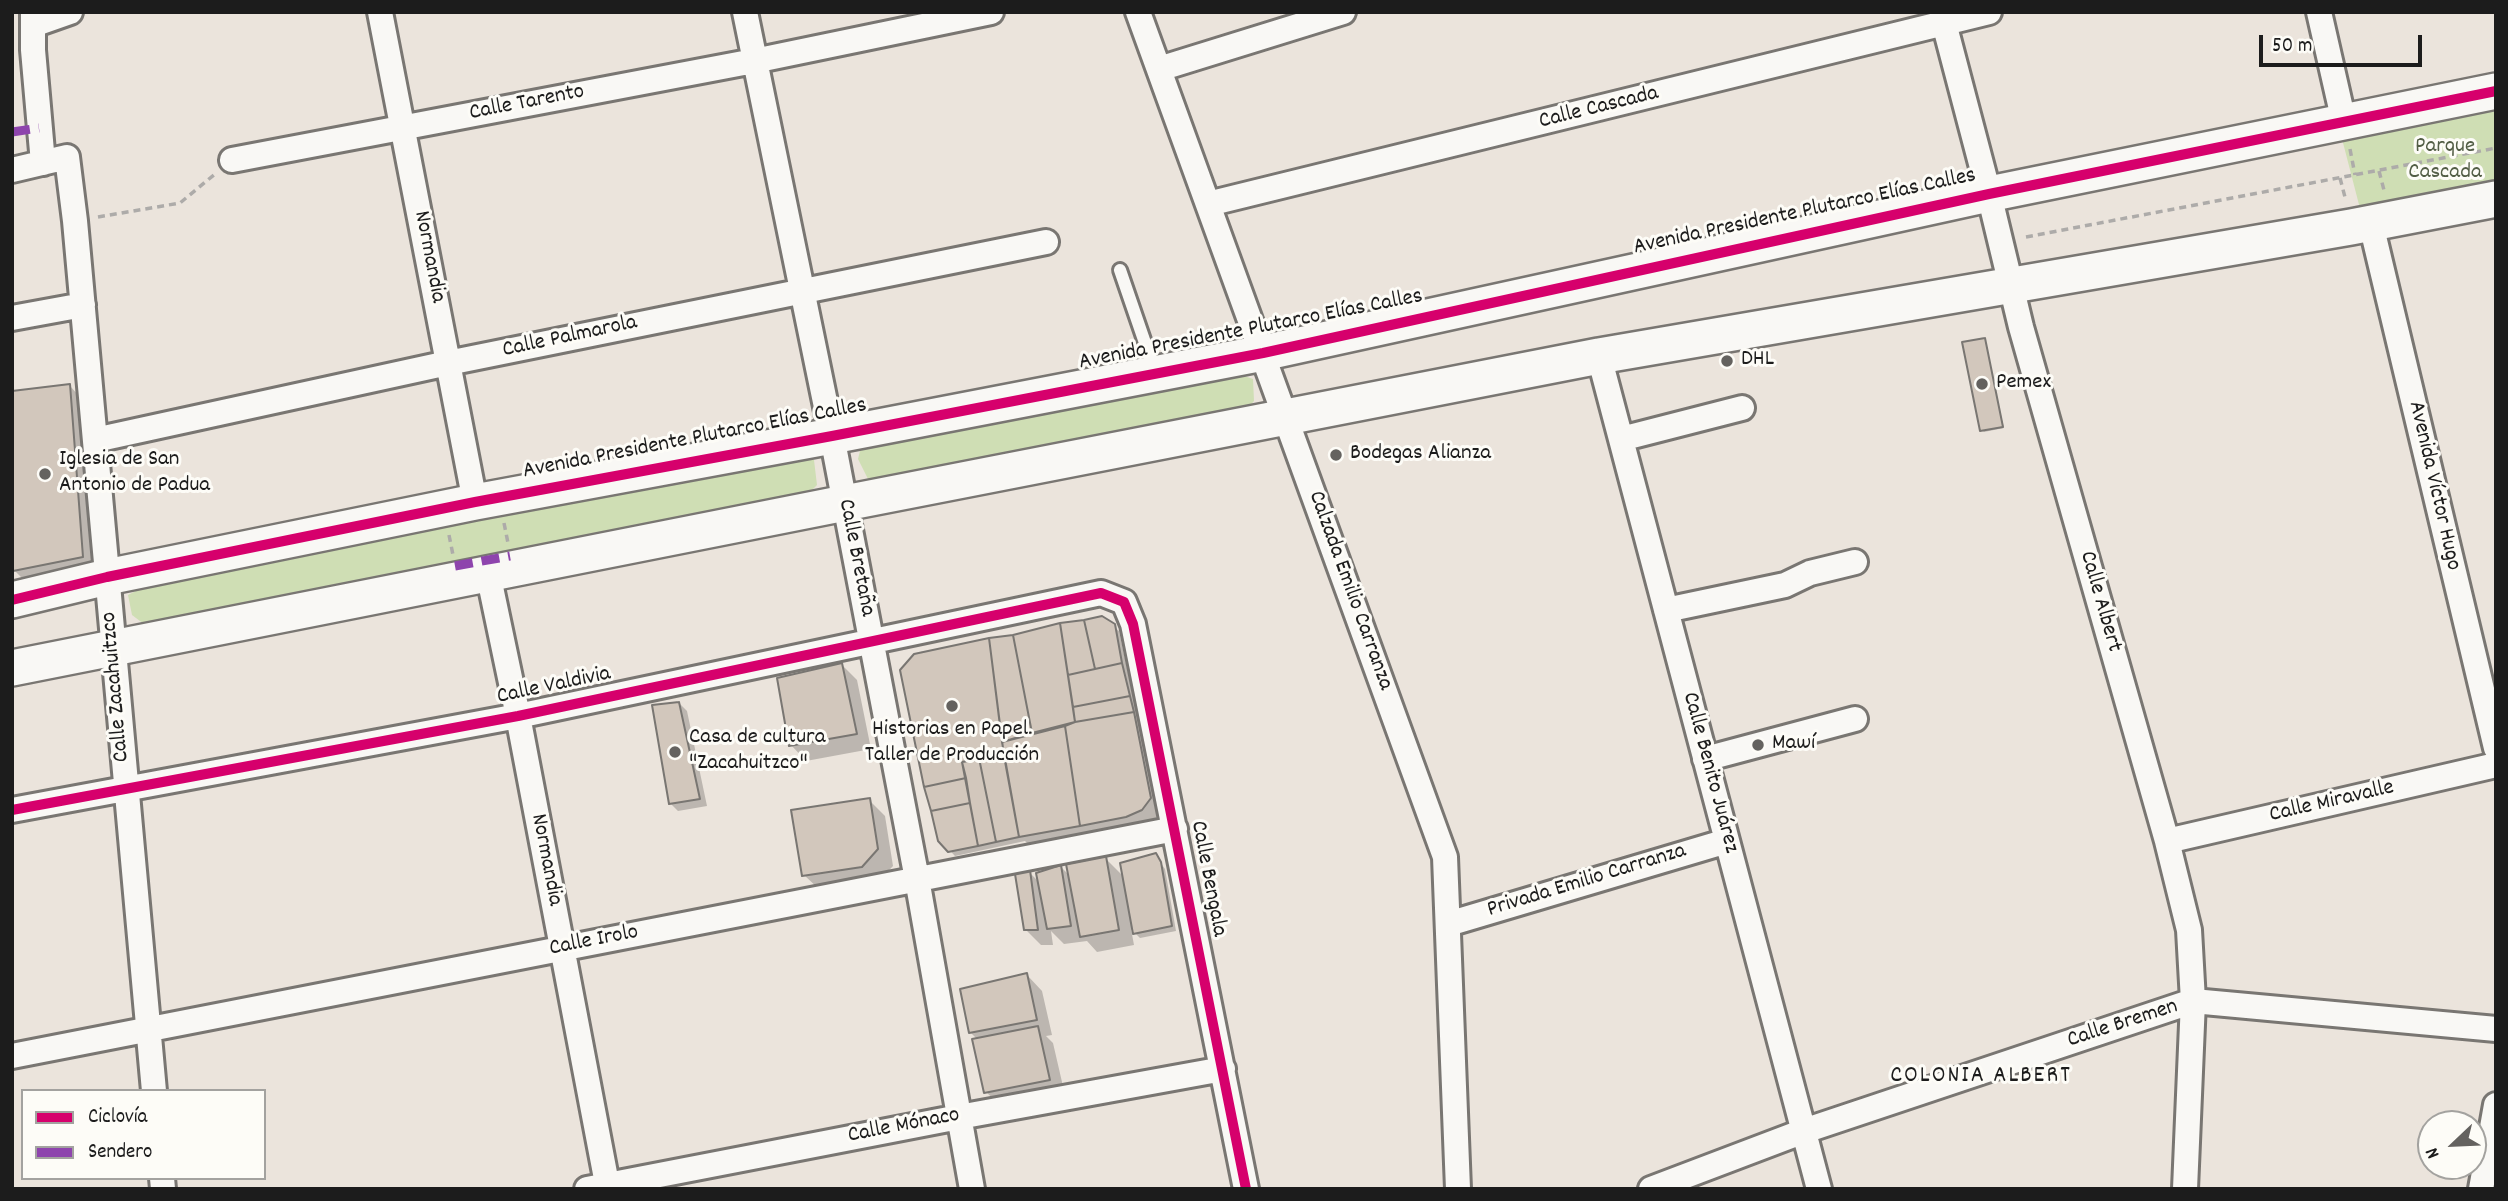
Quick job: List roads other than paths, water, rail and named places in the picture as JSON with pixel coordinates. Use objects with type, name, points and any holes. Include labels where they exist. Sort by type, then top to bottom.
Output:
[{"type":"main road","name":"Avenida Presidente Plutarco Elías Calles","points":[[12,600],[107,577],[473,503],[1263,353],[1989,194],[2496,91]]},
{"type":"main road","points":[[12,668],[1599,356],[2371,224],[2496,199]]},
{"type":"street","points":[[12,170],[43,163],[23,50],[33,18],[70,12]]},
{"type":"street","name":"Normandia","points":[[380,12],[473,503]]},
{"type":"street","name":"Calle Bretaña","points":[[744,12],[845,503],[917,879],[972,1189]]},
{"type":"street","name":"Calle Tarento","points":[[232,160],[754,61],[991,12]]},
{"type":"street","name":"Calzada Emilio Carranza","points":[[1138,12],[1445,858],[1458,1189]]},
{"type":"street","points":[[1159,69],[1343,12]]},
{"type":"street","name":"Calle Cascada","points":[[1208,205],[1989,12]]},
{"type":"street","points":[[2319,12],[2344,122]]},
{"type":"street","name":"Calle Albert","points":[[1944,23],[2011,285],[2167,841],[2189,930],[2193,1001],[2185,1189]]},
{"type":"street","name":"Calle Zacahuitzco","points":[[43,163],[67,157],[75,221],[154,1089]]},
{"type":"street","name":"Avenida Víctor Hugo","points":[[2371,224],[2496,748]]},
{"type":"street","name":"Calle Palmarola","points":[[95,440],[448,363],[1046,242]]},
{"type":"street","points":[[12,318],[83,305]]},
{"type":"street","name":"Calle Benito Juárez","points":[[1599,356],[1819,1189]]},
{"type":"street","points":[[1621,439],[1742,408]]},
{"type":"street","points":[[1666,610],[1785,585],[1810,573],[1855,562]]},
{"type":"street","name":"Normandia","points":[[486,574],[518,716],[562,948],[601,1187]]},
{"type":"street","name":"Calle Valdivia","points":[[12,810],[518,716],[1101,593]]},
{"type":"street","name":"Calle Bengala","points":[[1101,593],[1124,602],[1133,624],[1246,1189]]},
{"type":"street","points":[[1705,759],[1855,719]]},
{"type":"street","name":"Calle Miravalle","points":[[2167,841],[2496,765]]},
{"type":"street","name":"Calle Irolo","points":[[12,1056],[1175,829]]},
{"type":"street","name":"Privada Emilio Carranza","points":[[1448,924],[1727,841]]},
{"type":"street","name":"Calle Bremen","points":[[1651,1189],[1804,1131],[2193,1001],[2496,1029]]},
{"type":"street","name":"Calle Mónaco","points":[[601,1187],[958,1117],[1223,1069]]},
{"type":"street","points":[[2481,1189],[2496,1105]]},
{"type":"lane","points":[[1120,270],[1155,372]]},
{"type":"place","name":"DHL","points":[[1727,361]]},
{"type":"place","name":"Pemex","points":[[1982,384]]},
{"type":"place","name":"Bodegas Alianza","points":[[1336,455]]},
{"type":"place","name":"Iglesia de San Antonio de Padua","points":[[45,474]]},
{"type":"place","name":"Historias en Papel. Taller de Producción","points":[[952,706]]},
{"type":"place","name":"Mawí","points":[[1758,745]]},
{"type":"place","name":"Casa de cultura \"Zacahuitzco\"","points":[[675,752]]},
{"type":"district","name":"COLONIA ALBERT","points":[[1981,1078]]},
{"type":"park label","name":"Parque Cascada","points":[[2445,161]]}]
